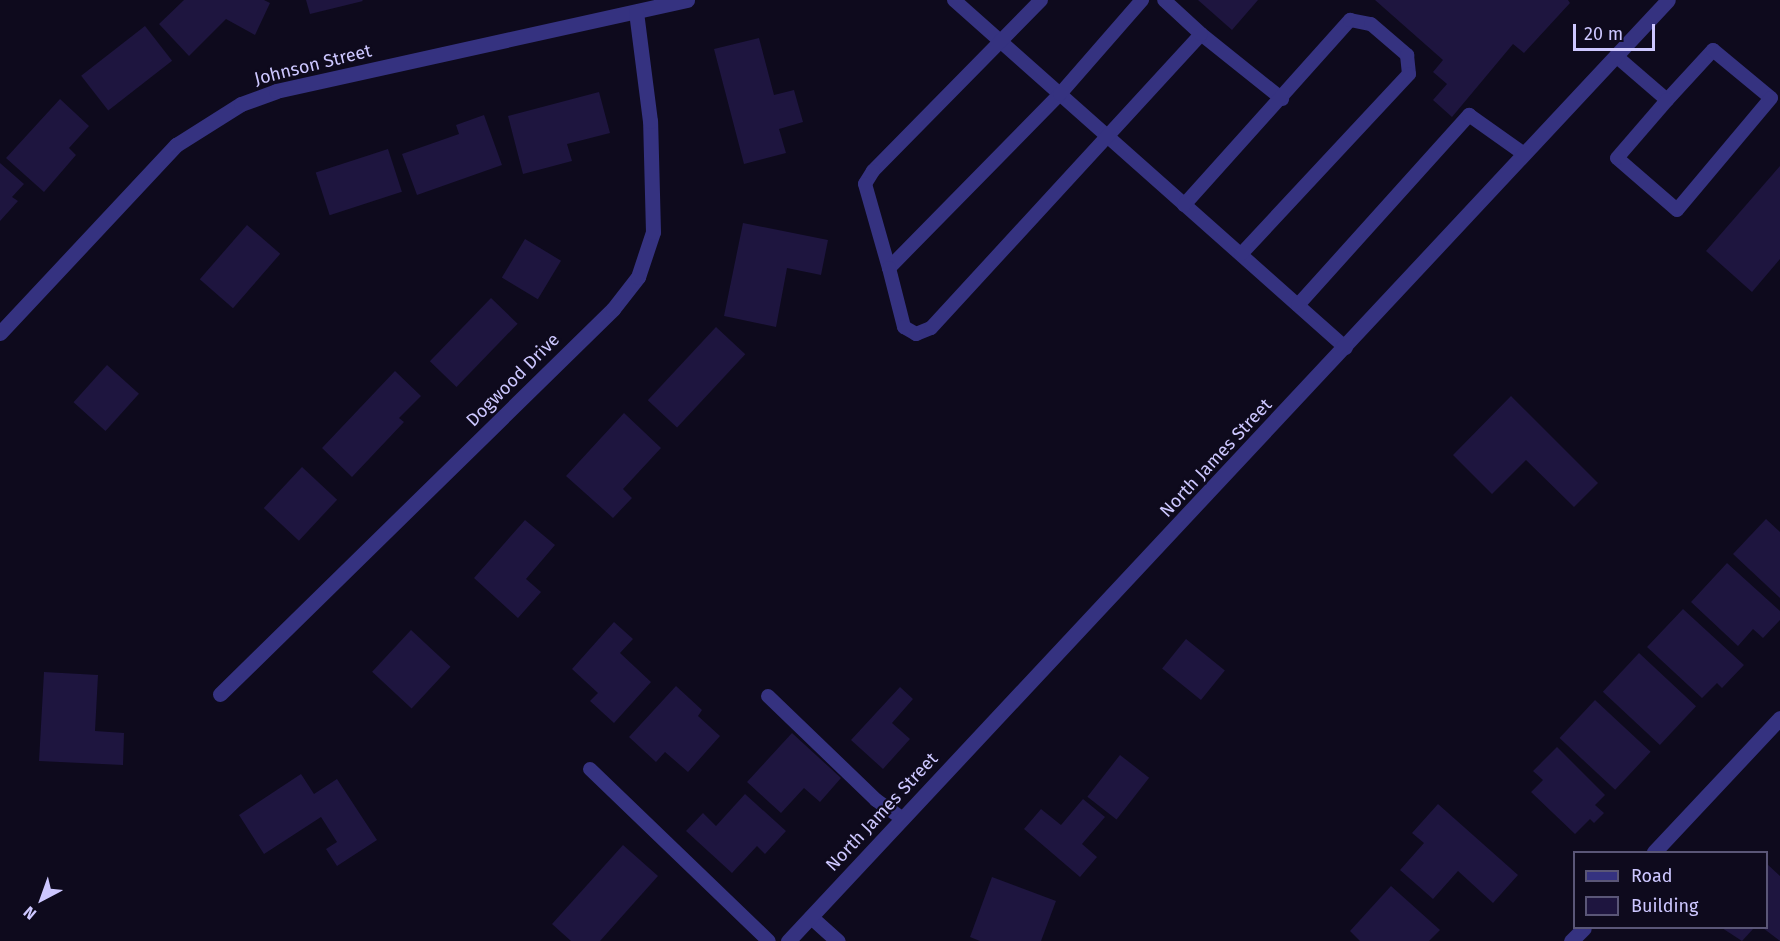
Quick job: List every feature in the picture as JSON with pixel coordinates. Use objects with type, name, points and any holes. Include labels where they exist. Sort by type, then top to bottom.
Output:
[{"type":"street","name":"Johnson Street","points":[[0,333],[176,145],[241,104],[276,91],[687,0]]},
{"type":"street","name":"North James Street","points":[[788,941],[1346,348],[1668,0]]},
{"type":"street","name":"Dogwood Drive","points":[[220,694],[614,309],[638,277],[653,232],[650,121],[636,12]]},
{"type":"street","points":[[1655,851],[1780,718]]},
{"type":"street","points":[[811,917],[838,941]]},
{"type":"street","points":[[1571,941],[1582,929]]},
{"type":"lane","points":[[954,0],[1346,348]]},
{"type":"lane","points":[[1041,0],[873,171],[866,184],[904,327],[916,334],[931,328],[1201,34]]},
{"type":"lane","points":[[889,268],[1060,94],[1142,0]]},
{"type":"lane","points":[[1164,0],[1201,34],[1282,99]]},
{"type":"lane","points":[[1184,205],[1282,99],[1350,20],[1371,24],[1407,55],[1410,64],[1409,74],[1240,254]]},
{"type":"lane","points":[[1713,50],[1771,98],[1677,210],[1617,158],[1667,100],[1713,50]]},
{"type":"lane","points":[[1616,56],[1667,100]]},
{"type":"lane","points":[[1298,305],[1469,115],[1524,154]]},
{"type":"lane","points":[[768,696],[876,800],[903,819]]},
{"type":"lane","points":[[590,769],[769,941]]},
{"type":"building","points":[[184,0],[264,0],[270,3],[255,35],[226,19],[189,56],[159,24]]},
{"type":"building","points":[[306,0],[362,0],[363,1],[310,14]]},
{"type":"building","points":[[1198,0],[1258,0],[1232,30]]},
{"type":"building","points":[[1375,0],[1568,0],[1570,3],[1524,53],[1513,44],[1452,117],[1433,100],[1447,84],[1433,72],[1443,60]]},
{"type":"building","points":[[145,26],[172,61],[108,111],[81,76]]},
{"type":"building","points":[[759,38],[774,95],[794,90],[803,122],[779,129],[786,153],[744,164],[714,49]]},
{"type":"building","points":[[599,92],[610,133],[567,144],[572,161],[523,174],[508,116]]},
{"type":"building","points":[[60,99],[89,126],[69,148],[76,155],[44,192],[6,158]]},
{"type":"building","points":[[484,115],[502,165],[417,195],[402,154],[459,134],[456,125]]},
{"type":"building","points":[[388,149],[402,192],[330,215],[316,172]]},
{"type":"building","points":[[0,163],[24,184],[12,197],[18,201],[0,221]]},
{"type":"building","points":[[1780,166],[1780,259],[1752,292],[1706,251]]},
{"type":"building","points":[[743,223],[828,240],[821,275],[787,268],[776,327],[724,316]]},
{"type":"building","points":[[247,225],[280,254],[233,308],[200,279]]},
{"type":"building","points":[[525,239],[561,261],[538,299],[502,278]]},
{"type":"building","points":[[491,298],[518,324],[456,387],[430,361]]},
{"type":"building","points":[[716,327],[745,354],[677,427],[648,400]]},
{"type":"building","points":[[107,365],[139,394],[105,431],[74,402]]},
{"type":"building","points":[[395,371],[421,396],[399,418],[404,422],[352,477],[322,448]]},
{"type":"building","points":[[1511,396],[1598,483],[1574,507],[1526,460],[1492,494],[1453,455]]},
{"type":"building","points":[[624,413],[661,448],[623,489],[632,498],[613,518],[566,476]]},
{"type":"building","points":[[302,467],[337,500],[299,541],[264,508]]},
{"type":"building","points":[[1766,519],[1780,532],[1780,598],[1733,554]]},
{"type":"building","points":[[525,520],[555,545],[526,579],[541,592],[518,618],[474,578]]},
{"type":"building","points":[[1727,563],[1780,611],[1780,620],[1763,638],[1753,629],[1738,646],[1691,602]]},
{"type":"building","points":[[1683,609],[1744,665],[1722,688],[1717,683],[1702,698],[1647,647]]},
{"type":"building","points":[[614,622],[633,639],[620,653],[651,682],[614,723],[590,701],[598,693],[572,669]]},
{"type":"building","points":[[411,630],[450,667],[412,709],[372,672]]},
{"type":"building","points":[[1186,639],[1225,670],[1201,700],[1162,669]]},
{"type":"building","points":[[1639,653],[1696,706],[1660,745],[1603,692]]},
{"type":"building","points":[[44,672],[98,675],[95,731],[124,733],[123,765],[39,761]]},
{"type":"building","points":[[676,686],[702,710],[698,716],[720,736],[688,772],[665,752],[656,762],[629,737]]},
{"type":"building","points":[[900,687],[913,699],[892,723],[910,739],[883,769],[851,740]]},
{"type":"building","points":[[1595,700],[1651,752],[1615,790],[1560,738]]},
{"type":"building","points":[[792,733],[841,778],[820,802],[804,788],[781,813],[747,782]]},
{"type":"building","points":[[1557,747],[1605,795],[1595,805],[1604,813],[1594,823],[1590,819],[1575,834],[1531,792],[1543,780],[1533,771]]},
{"type":"building","points":[[1120,755],[1149,778],[1117,820],[1087,797]]},
{"type":"building","points":[[301,774],[314,794],[337,779],[377,840],[337,866],[326,849],[337,842],[321,817],[264,854],[239,815]]},
{"type":"building","points":[[745,794],[786,831],[765,854],[757,846],[732,873],[686,831],[703,813],[716,826]]},
{"type":"building","points":[[1083,799],[1105,817],[1082,844],[1097,857],[1080,877],[1024,829],[1041,809],[1061,825]]},
{"type":"building","points":[[1438,804],[1518,875],[1493,903],[1458,871],[1433,899],[1400,870],[1424,843],[1412,833]]},
{"type":"building","points":[[623,845],[658,876],[600,941],[571,941],[552,924]]},
{"type":"building","points":[[1768,865],[1780,876],[1780,941],[1764,929],[1768,929]]},
{"type":"building","points":[[992,877],[1056,901],[1041,941],[980,941],[970,937]]},
{"type":"building","points":[[1391,886],[1440,930],[1429,941],[1360,941],[1350,931]]},
{"type":"building","points":[[1724,929],[1753,929],[1742,941]]}]
